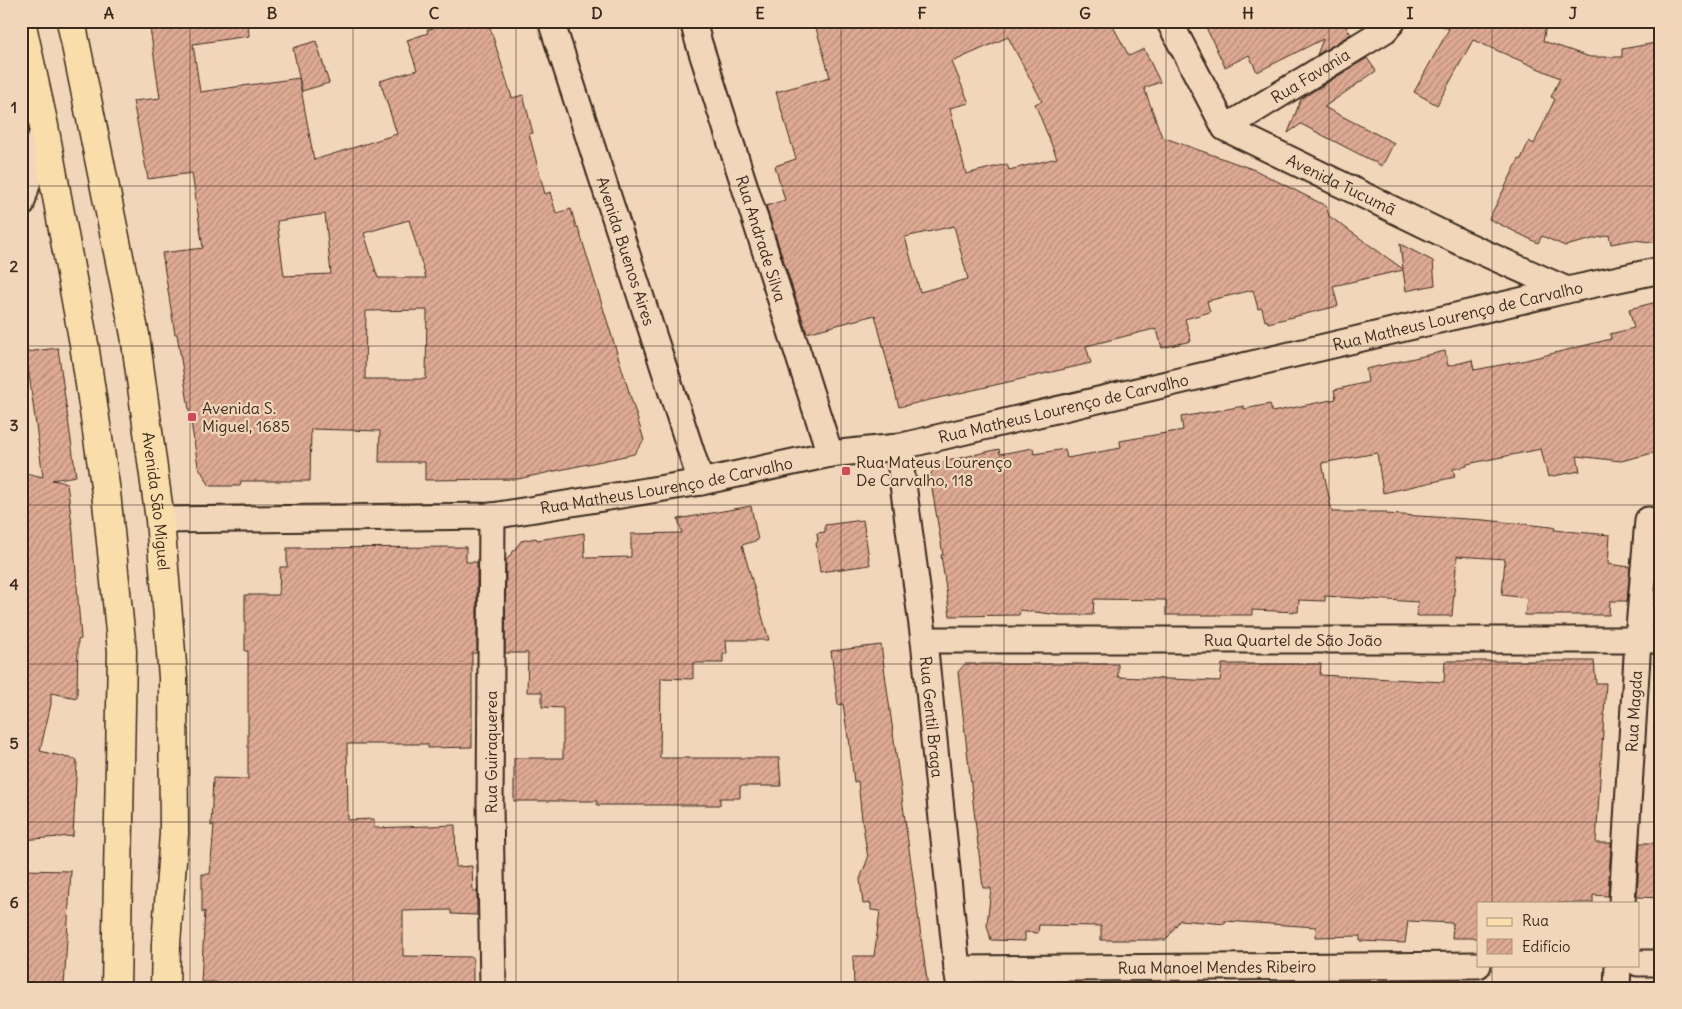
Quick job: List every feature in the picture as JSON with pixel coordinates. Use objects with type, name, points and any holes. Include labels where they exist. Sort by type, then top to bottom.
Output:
[{"type":"main road","name":"Avenida São Miguel","points":[[71,21],[134,335],[160,520],[172,677],[174,834],[166,944],[165,988]]},
{"type":"main road","points":[[21,22],[44,126],[84,344],[106,492],[122,652],[116,988]]},
{"type":"street","name":"Avenida Buenos Aires","points":[[551,21],[701,482]]},
{"type":"street","name":"Rua Andrade Silva","points":[[693,21],[830,454]]},
{"type":"street","points":[[1169,21],[1225,128]]},
{"type":"street","name":"Rua Favania","points":[[1225,128],[1385,30],[1393,21]]},
{"type":"street","points":[[21,204],[44,126]]},
{"type":"street","name":"Avenida Tucumã","points":[[1225,128],[1462,243],[1567,290]]},
{"type":"street","name":"Rua Matheus Lourenço de Carvalho","points":[[160,520],[492,516],[701,482],[830,454],[898,447],[1567,290],[1661,270]]},
{"type":"street","name":"Rua Gentil Braga","points":[[898,447],[924,640],[958,978]]},
{"type":"street","name":"Rua Guiraquerea","points":[[492,516],[490,806],[493,988]]},
{"type":"street","name":"Rua Magda","points":[[1622,902],[1649,640],[1648,520]]},
{"type":"street","name":"Rua Quartel de São João","points":[[924,640],[1649,640]]},
{"type":"street","points":[[1640,963],[1661,963]]},
{"type":"street","name":"Rua Manoel Mendes Ribeiro","points":[[958,978],[1477,965]]},
{"type":"street","points":[[1617,988],[1618,966]]},
{"type":"building","points":[[149,21],[248,21],[249,36],[193,44],[200,92],[299,78],[314,160],[397,134],[380,81],[417,70],[407,40],[428,33],[427,30],[454,21],[488,21],[512,98],[523,95],[533,133],[529,134],[545,194],[550,192],[556,213],[571,209],[576,227],[578,227],[644,440],[634,454],[518,479],[425,480],[425,462],[379,462],[380,431],[311,429],[310,481],[241,481],[240,486],[210,486],[198,466],[162,253],[203,248],[192,173],[148,179],[133,101],[160,98]],"holes":[[[325,214],[331,274],[284,276],[277,221]],[[409,220],[426,278],[378,278],[364,233]],[[427,310],[426,379],[365,379],[366,311]]]},
{"type":"building","points":[[814,21],[1110,21],[1129,56],[1144,49],[1160,82],[1144,88],[1162,137],[1255,170],[1326,206],[1329,216],[1403,269],[1400,244],[1433,261],[1435,285],[1406,291],[1403,270],[1333,286],[1338,306],[1268,323],[1267,320],[1265,321],[1262,308],[1258,309],[1253,290],[1207,301],[1210,312],[1185,319],[1191,341],[1162,348],[1157,330],[1154,329],[1086,346],[1091,363],[899,407],[875,315],[807,333],[766,206],[785,200],[775,166],[796,159],[776,92],[830,77]],"holes":[[[1008,37],[1042,101],[1035,104],[1057,158],[1009,170],[1007,164],[966,174],[950,108],[969,103],[952,62]],[[954,226],[968,279],[920,292],[905,237]]]},
{"type":"building","points":[[1203,21],[1358,21],[1346,27],[1351,34],[1317,55],[1323,39],[1257,72],[1249,55],[1225,67]]},
{"type":"building","points":[[1431,21],[1547,21],[1543,41],[1590,57],[1622,57],[1622,49],[1661,42],[1661,243],[1633,240],[1611,244],[1609,235],[1565,246],[1542,236],[1538,243],[1489,219],[1529,141],[1534,144],[1555,99],[1551,97],[1560,78],[1473,40],[1437,105],[1414,92],[1449,29]]},
{"type":"building","points":[[316,41],[329,83],[302,91],[293,48]]},
{"type":"building","points":[[1367,58],[1376,71],[1324,107],[1394,143],[1382,166],[1301,124],[1288,133],[1301,99]]},
{"type":"building","points":[[1661,301],[1661,451],[1621,461],[1577,456],[1580,471],[1548,477],[1541,449],[1467,464],[1467,466],[1453,469],[1455,477],[1383,493],[1377,453],[1322,463],[1332,512],[1386,512],[1386,514],[1484,520],[1552,527],[1555,528],[1554,530],[1610,535],[1608,564],[1630,567],[1627,601],[1610,601],[1609,615],[1525,615],[1527,598],[1502,595],[1505,559],[1457,556],[1452,616],[1417,616],[1418,602],[1325,596],[1325,601],[1299,600],[1298,612],[1252,610],[1252,615],[1166,615],[1166,600],[1094,599],[1093,615],[1059,615],[1020,610],[1019,615],[950,616],[941,555],[943,555],[930,476],[935,466],[939,463],[999,449],[1000,454],[1033,448],[1034,454],[1065,449],[1067,458],[1121,448],[1120,441],[1183,430],[1181,417],[1244,406],[1244,409],[1270,404],[1272,412],[1336,399],[1334,390],[1368,382],[1366,369],[1445,351],[1448,366],[1472,360],[1474,370],[1522,361],[1611,339],[1610,334],[1634,328],[1629,309]]},
{"type":"building","points":[[58,348],[76,476],[52,480],[67,483],[73,533],[81,639],[78,640],[77,698],[51,693],[51,704],[40,751],[77,760],[73,836],[21,840],[21,472],[43,477],[26,352]]},
{"type":"building","points":[[751,506],[758,540],[742,545],[769,640],[726,640],[727,654],[723,654],[723,663],[693,663],[693,679],[661,678],[660,758],[779,758],[781,786],[740,786],[740,798],[720,798],[720,805],[597,805],[597,801],[514,801],[514,758],[563,758],[563,708],[542,707],[542,692],[527,692],[528,653],[505,653],[506,561],[521,541],[584,533],[585,558],[631,557],[631,534],[682,533],[678,519]]},
{"type":"building","points":[[863,520],[870,565],[820,572],[816,543],[818,542],[817,533],[825,532],[825,525]]},
{"type":"building","points":[[466,547],[466,562],[477,562],[477,653],[472,653],[472,747],[428,748],[428,744],[347,744],[348,820],[374,819],[374,828],[455,825],[456,867],[472,866],[473,891],[477,891],[477,915],[451,914],[451,910],[403,911],[403,956],[473,957],[473,988],[216,988],[216,982],[201,982],[205,911],[202,913],[202,874],[210,874],[214,825],[211,826],[213,778],[248,779],[248,651],[245,651],[245,595],[279,595],[280,567],[287,567],[287,548]]},
{"type":"building","points":[[881,645],[928,988],[854,988],[853,956],[874,956],[880,911],[871,910],[871,903],[863,904],[860,879],[868,858],[858,781],[854,782],[843,704],[838,705],[831,651]]},
{"type":"building","points":[[1445,661],[1594,661],[1596,683],[1606,683],[1596,843],[1611,843],[1608,896],[1593,895],[1593,902],[1477,902],[1477,938],[1452,938],[1453,923],[1408,921],[1405,943],[1360,941],[1360,936],[1315,937],[1316,927],[1225,921],[1225,924],[1180,920],[1166,940],[1101,940],[1101,926],[1039,925],[1038,933],[1025,932],[1025,941],[991,940],[987,925],[991,888],[983,888],[958,672],[965,664],[1118,664],[1118,677],[1220,681],[1222,664],[1321,664],[1320,675],[1444,682]]},
{"type":"building","points":[[1640,843],[1661,843],[1661,898],[1637,897]]},
{"type":"building","points":[[21,870],[71,871],[64,988],[21,988]]},
{"type":"place","name":"Avenida S. Miguel, 1685","points":[[192,417]]},
{"type":"place","name":"Rua Mateus Lourenço De Carvalho, 118","points":[[846,471]]}]
